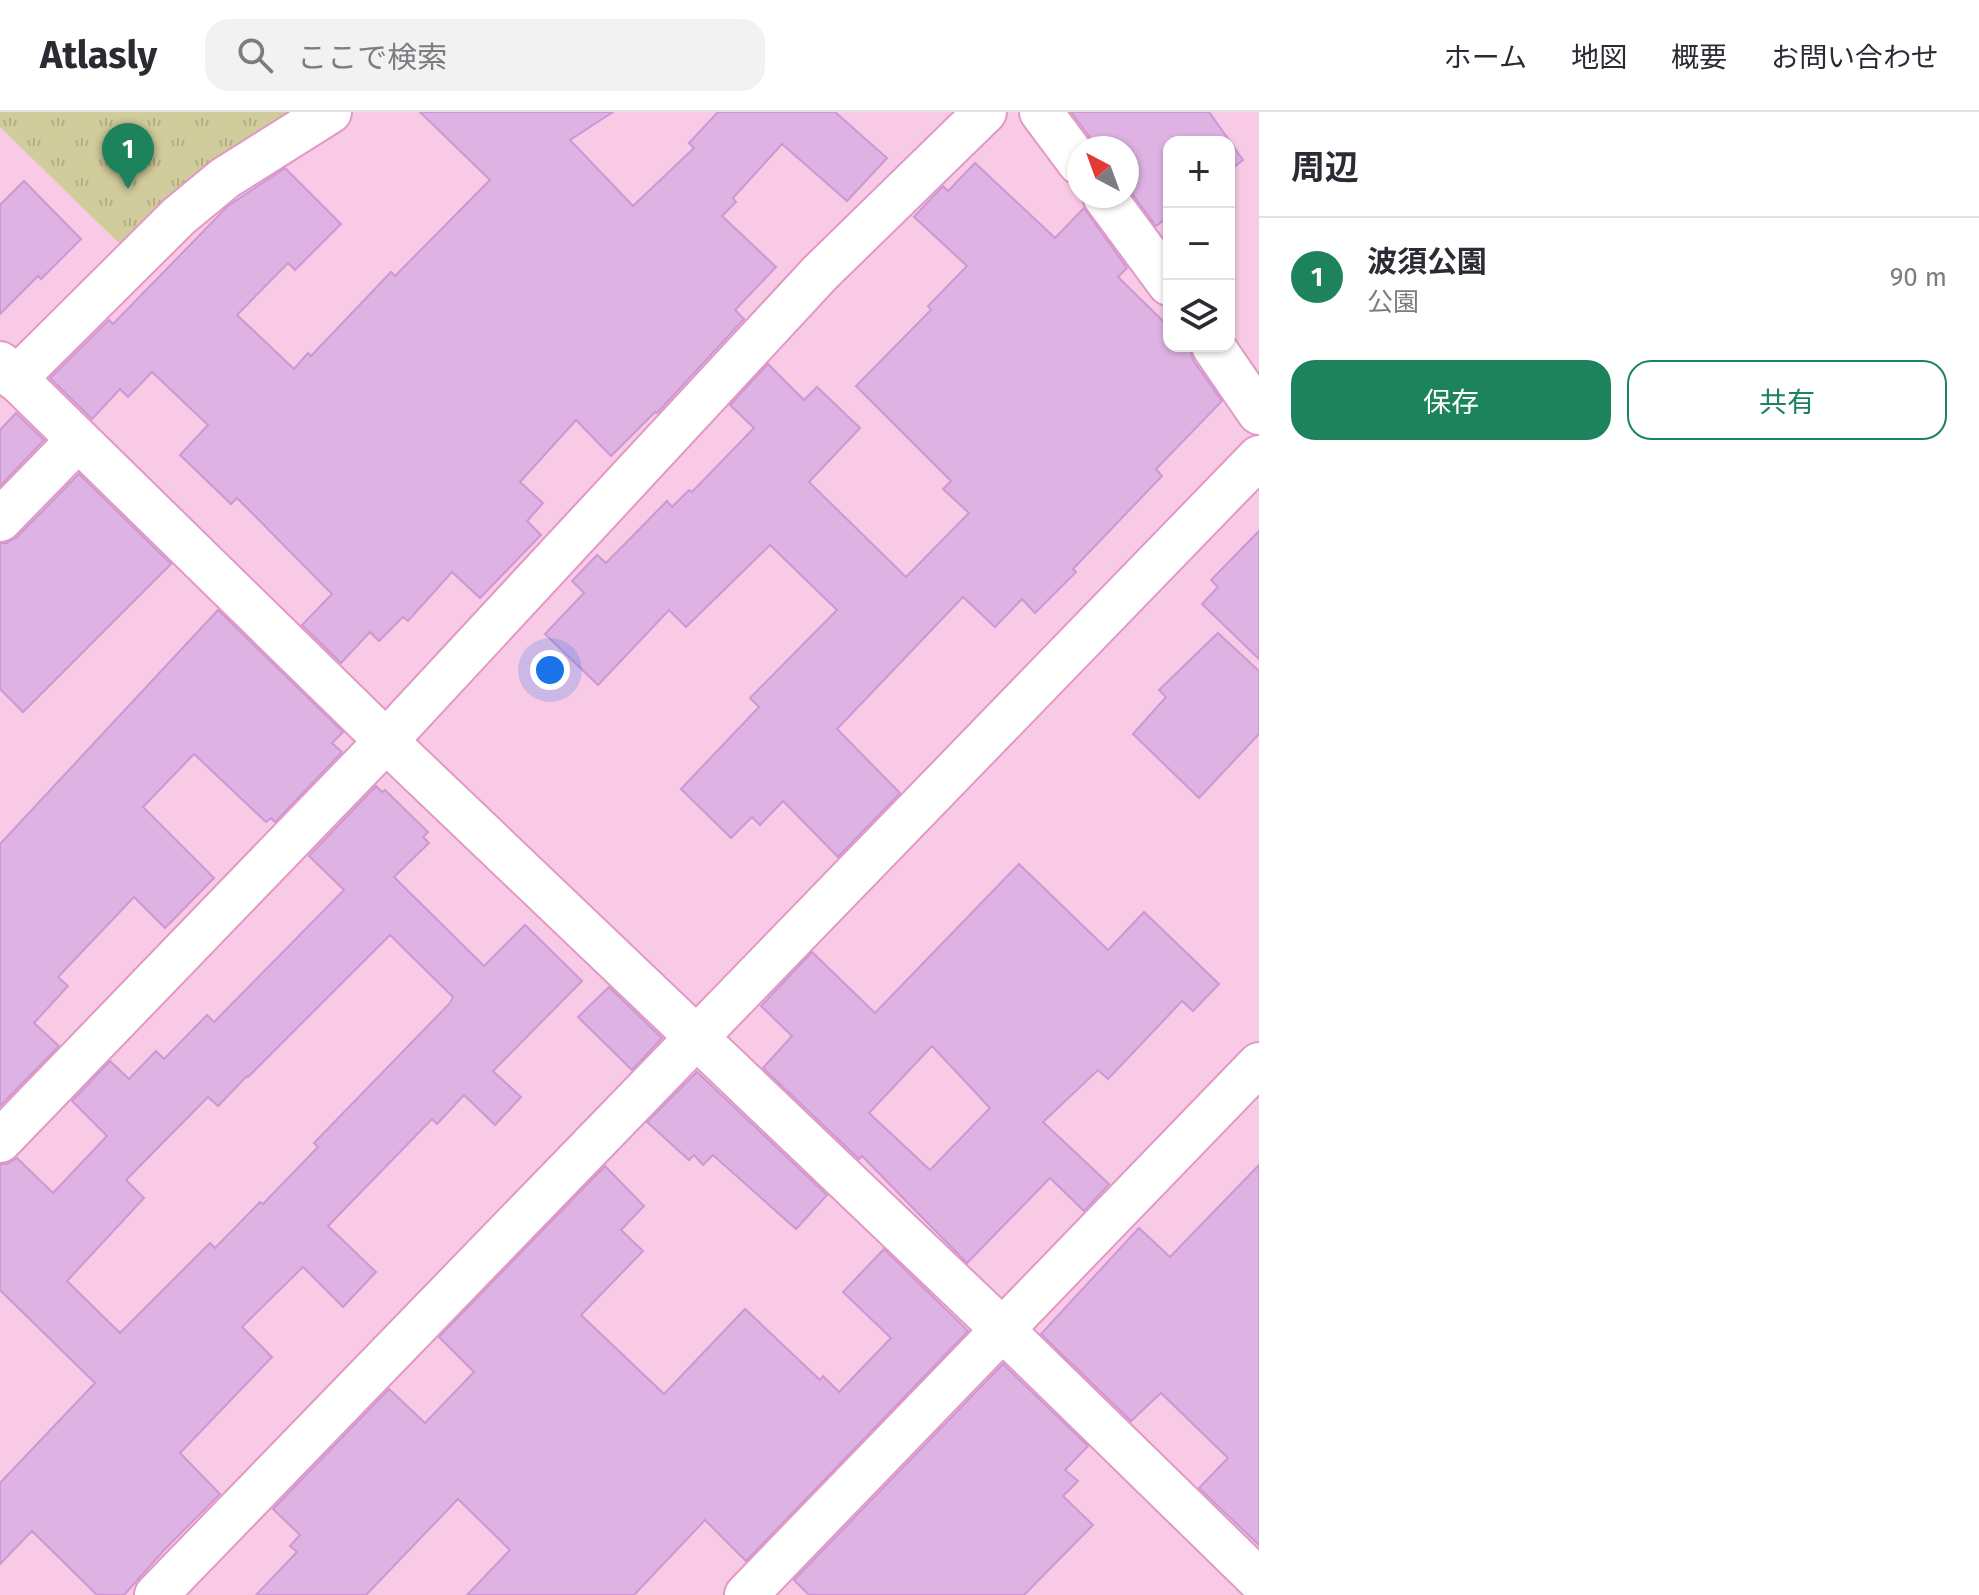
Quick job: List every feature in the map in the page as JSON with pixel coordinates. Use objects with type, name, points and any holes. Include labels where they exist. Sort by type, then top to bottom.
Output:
[{"type":"street","points":[[330,112],[225,178],[8,371],[386,741],[1004,1331],[1259,1580]]},
{"type":"street","points":[[0,1141],[386,741],[820,273],[985,112]]},
{"type":"street","points":[[1041,112],[1067,147]]},
{"type":"street","points":[[1113,208],[1166,280]]},
{"type":"street","points":[[1217,352],[1259,413]]},
{"type":"street","points":[[0,520],[78,440]]},
{"type":"street","points":[[156,1595],[1259,457]]},
{"type":"street","points":[[746,1595],[1259,1064]]},
{"type":"green space","points":[[0,112],[308,112],[126,250],[0,127]]},
{"type":"building","points":[[420,112],[613,112],[570,140],[633,206],[694,148],[689,143],[718,112],[835,112],[887,158],[847,201],[782,144],[733,198],[736,202],[722,216],[776,267],[735,310],[744,319],[657,413],[611,456],[576,420],[520,482],[543,503],[527,521],[541,535],[480,598],[452,572],[408,621],[403,617],[379,641],[370,632],[341,663],[302,625],[332,594],[237,498],[231,504],[180,455],[208,425],[152,372],[128,397],[120,389],[92,419],[50,378],[109,320],[113,324],[228,206],[285,168],[341,224],[295,270],[288,263],[237,315],[294,369],[308,353],[311,356],[391,272],[395,276],[490,180]]},
{"type":"building","points":[[1071,112],[1209,112],[1226,136],[1163,136],[1163,221],[1156,226],[1139,203],[1139,136],[1089,136]]},
{"type":"building","points":[[1235,149],[1243,160],[1235,166]]},
{"type":"building","points":[[975,163],[1055,238],[1084,208],[1127,268],[1118,277],[1163,321],[1163,352],[1191,352],[1222,401],[1156,469],[1162,476],[1035,613],[1022,599],[995,627],[963,597],[837,729],[900,793],[838,857],[783,801],[760,825],[752,817],[731,838],[681,789],[759,707],[750,698],[837,610],[770,545],[686,627],[669,610],[598,685],[545,634],[584,593],[572,581],[597,555],[606,563],[667,501],[672,507],[689,490],[692,492],[754,428],[730,405],[768,364],[804,400],[817,387],[860,428],[809,482],[906,577],[969,513],[943,489],[951,481],[856,386],[931,310],[928,306],[967,266],[914,217],[943,186],[948,191]]},
{"type":"building","points":[[24,181],[81,239],[0,314],[0,205]]},
{"type":"building","points":[[16,413],[44,440],[0,486],[0,430]]},
{"type":"building","points":[[79,474],[171,564],[23,712],[0,689],[0,543],[17,537]]},
{"type":"building","points":[[1259,531],[1259,659],[1202,604],[1218,587],[1211,580]]},
{"type":"building","points":[[218,610],[343,732],[332,743],[342,752],[275,822],[271,818],[266,822],[194,754],[143,807],[214,878],[165,928],[134,897],[58,977],[68,986],[34,1023],[59,1046],[0,1106],[0,844]]},
{"type":"building","points":[[1218,633],[1259,671],[1259,734],[1199,798],[1133,734],[1166,697],[1159,690]]},
{"type":"building","points":[[376,786],[382,792],[385,790],[428,832],[423,837],[429,843],[394,877],[484,966],[525,925],[582,981],[493,1071],[521,1097],[495,1125],[464,1095],[437,1124],[432,1119],[328,1226],[376,1272],[343,1307],[303,1267],[242,1327],[272,1357],[180,1453],[220,1494],[124,1595],[97,1595],[32,1531],[0,1564],[0,1483],[95,1383],[0,1290],[0,1164],[17,1158],[53,1193],[107,1136],[72,1101],[110,1061],[129,1079],[156,1051],[164,1059],[207,1015],[214,1022],[344,890],[309,856]],"holes":[[[390,935],[453,997],[314,1143],[318,1147],[263,1204],[260,1202],[215,1248],[210,1243],[120,1333],[67,1281],[144,1198],[126,1180],[208,1097],[218,1106]]]},
{"type":"building","points":[[1019,864],[1108,950],[1144,912],[1219,984],[1193,1011],[1182,1001],[1108,1079],[1098,1070],[1043,1122],[1109,1184],[1084,1211],[1050,1178],[967,1263],[862,1156],[859,1159],[763,1068],[792,1036],[761,1006],[812,952],[875,1013]],"holes":[[[932,1046],[990,1108],[930,1170],[869,1113]]]},
{"type":"building","points":[[609,987],[662,1038],[632,1070],[578,1017]]},
{"type":"building","points":[[697,1072],[827,1195],[796,1229],[713,1155],[703,1165],[694,1155],[689,1160],[647,1122]]},
{"type":"building","points":[[1259,1165],[1259,1545],[1199,1488],[1228,1458],[1161,1393],[1131,1421],[1041,1334],[1139,1228],[1170,1257]]},
{"type":"building","points":[[605,1166],[644,1206],[621,1230],[643,1251],[581,1315],[664,1394],[745,1309],[820,1380],[823,1376],[839,1392],[891,1338],[843,1292],[884,1249],[968,1331],[746,1561],[705,1520],[634,1595],[467,1595],[510,1550],[458,1499],[366,1595],[256,1595],[297,1552],[290,1546],[300,1535],[273,1509],[389,1389],[425,1423],[474,1372],[439,1337]]},
{"type":"building","points":[[1003,1364],[1088,1446],[1065,1470],[1078,1481],[1063,1496],[1093,1525],[1024,1595],[809,1595],[794,1580]]},
{"type":"place","name":"波須公園","points":[[128,189]]}]
